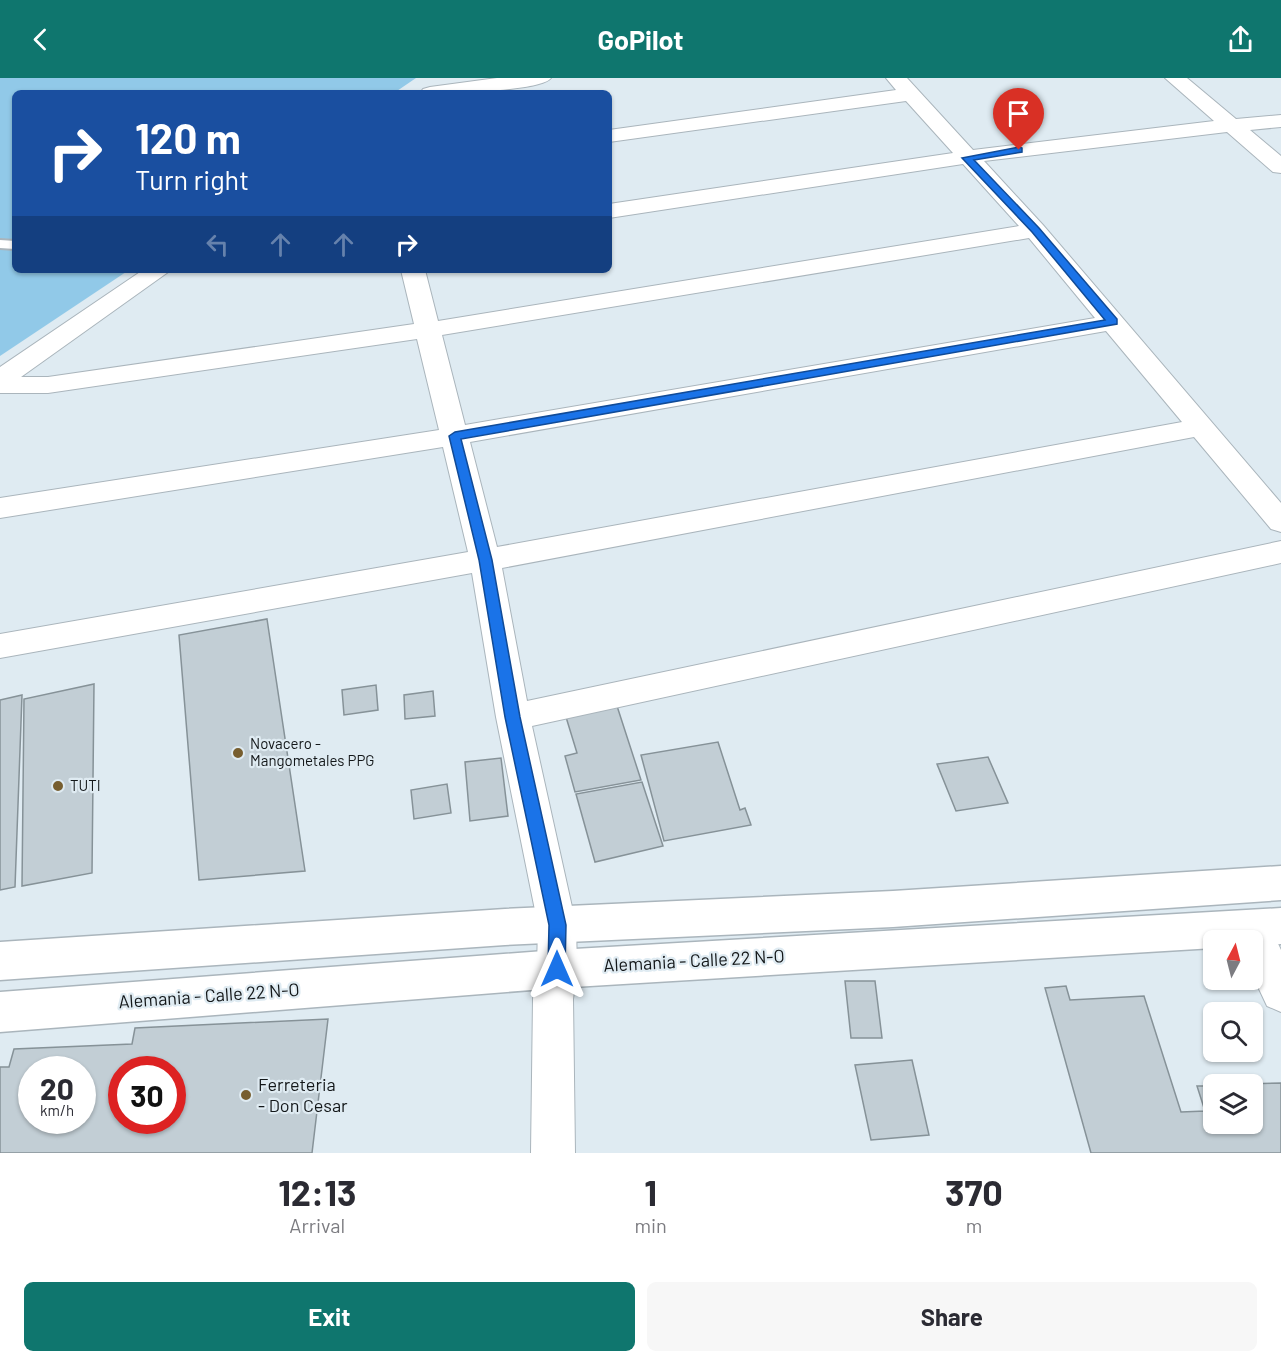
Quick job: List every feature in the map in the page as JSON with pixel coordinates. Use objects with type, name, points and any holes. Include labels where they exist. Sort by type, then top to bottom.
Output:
[{"type":"street","points":[[421,90],[438,78]]},
{"type":"street","points":[[452,90],[541,78]]},
{"type":"street","points":[[896,78],[1035,230],[1281,522]]},
{"type":"street","points":[[1175,78],[1281,167]]},
{"type":"street","points":[[612,136],[912,94]]},
{"type":"street","points":[[612,211],[967,158],[1231,125],[1281,121]]},
{"type":"street","points":[[0,385],[48,385],[428,330],[1035,230]]},
{"type":"street","points":[[0,379],[154,273]]},
{"type":"street","points":[[414,273],[485,560],[513,717],[557,925],[557,969],[553,999],[553,1153]]},
{"type":"street","points":[[0,508],[455,436],[1113,322]]},
{"type":"street","points":[[0,646],[485,560],[1201,427]]},
{"type":"street","points":[[513,717],[1281,552]]},
{"type":"street","points":[[0,961],[557,925],[893,909],[1281,883]]},
{"type":"street","points":[[1266,927],[1281,993]]},
{"type":"street","name":"Alemania - Calle 22 N-O","points":[[0,1012],[557,969],[1266,927]]},
{"type":"shaded area","points":[[0,78],[416,78],[398,90],[12,90],[12,273],[124,273],[0,356]]},
{"type":"building","name":"Novacero - Mangometales PPG","points":[[267,619],[305,871],[199,880],[179,635]]},
{"type":"building","name":"TUTI","points":[[94,684],[92,873],[22,886],[24,699]]},
{"type":"building","points":[[376,685],[378,710],[344,715],[342,690]]},
{"type":"building","points":[[433,691],[435,716],[405,719],[404,695]]},
{"type":"building","points":[[22,695],[15,887],[0,890],[0,700]]},
{"type":"building","points":[[617,706],[641,780],[575,792],[565,756],[577,753],[566,717]]},
{"type":"building","points":[[718,742],[740,810],[745,808],[751,825],[664,841],[641,755]]},
{"type":"building","points":[[988,757],[1008,803],[956,811],[937,764]]},
{"type":"building","points":[[501,758],[508,816],[470,821],[465,762]]},
{"type":"building","points":[[642,782],[663,846],[595,862],[576,794]]},
{"type":"building","points":[[447,784],[451,813],[414,819],[411,790]]},
{"type":"building","points":[[845,981],[875,981],[882,1038],[851,1038]]},
{"type":"building","points":[[1066,986],[1070,1000],[1144,996],[1181,1112],[1203,1111],[1203,1134],[1263,1134],[1263,1083],[1281,1083],[1281,1153],[1091,1153],[1045,988]]},
{"type":"building","name":"Ferreteria - Don Cesar","points":[[328,1019],[312,1153],[0,1153],[0,1067],[9,1067],[14,1049],[132,1044],[135,1028]]},
{"type":"building","points":[[912,1060],[929,1135],[871,1140],[855,1065]]},
{"type":"building","points":[[1197,1086],[1203,1086],[1203,1105]]},
{"type":"place","name":"Novacero - Mangometales PPG","points":[[238,753]]},
{"type":"place","name":"TUTI","points":[[58,786]]},
{"type":"place","name":"Ferreteria - Don Cesar","points":[[246,1095]]},
{"type":"route","points":[[557,969],[557,925],[513,717],[485,560],[455,436],[1113,322],[1035,230],[967,158],[1019,150]]}]
